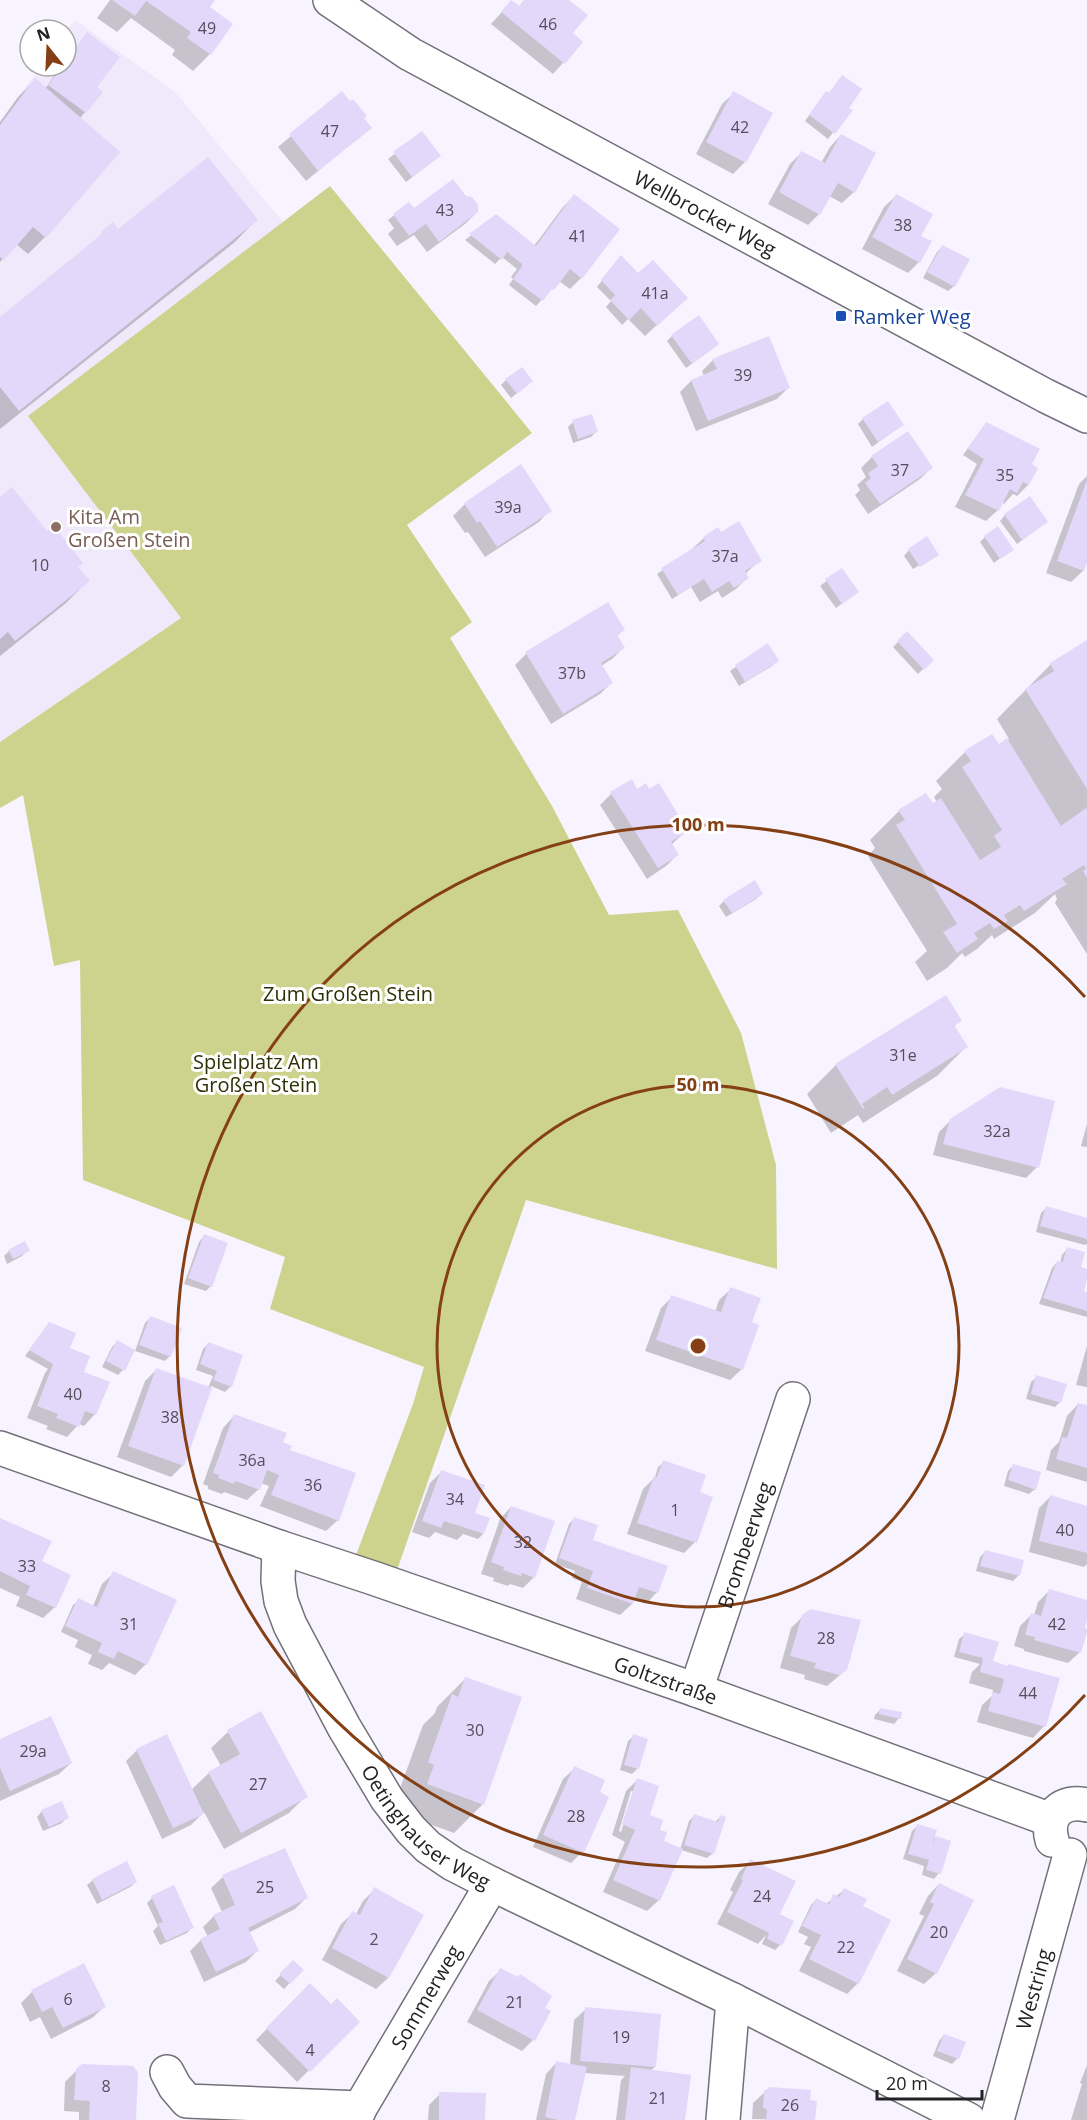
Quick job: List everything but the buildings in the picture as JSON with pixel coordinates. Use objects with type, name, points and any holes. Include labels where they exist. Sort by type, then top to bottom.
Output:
[{"type":"street","name":"Wellbrocker Weg","points":[[330,0],[410,54],[1025,385],[1087,416]]},
{"type":"street","name":"Brombeerweg","points":[[696,1690],[793,1399]]},
{"type":"street","points":[[0,1448],[279,1547]]},
{"type":"street","name":"Goltzstraße","points":[[279,1547],[696,1690],[1051,1820]]},
{"type":"street","name":"Oetinghauser Weg","points":[[279,1547],[280,1591],[290,1625],[344,1727],[387,1799],[411,1830],[428,1847],[453,1864],[492,1884],[733,2000],[969,2120]]},
{"type":"street","points":[[1078,1854],[1060,1850],[1052,1842],[1049,1831],[1051,1820],[1062,1807],[1070,1803],[1087,1805]]},
{"type":"street","name":"Westring","points":[[997,2120],[1078,1854]]},
{"type":"street","name":"Sommerweg","points":[[167,2072],[187,2101],[357,2114],[492,1884]]},
{"type":"street","points":[[723,2120],[733,2000]]},
{"type":"shaded area","points":[[78,22],[175,92],[283,222],[29,416],[181,618],[0,742],[0,122],[32,78],[78,78]]},
{"type":"green space","name":"Zum Großen Stein","points":[[330,186],[532,433],[407,525],[472,622],[450,638],[552,806],[609,915],[678,910],[741,1033],[776,1165],[777,1269],[526,1200],[395,1576],[353,1563],[413,1404],[424,1367],[270,1309],[285,1257],[83,1180],[80,960],[54,966],[23,795],[0,808],[0,742],[181,618],[28,416]]},
{"type":"place","name":"Ramker Weg","points":[[841,316]]},
{"type":"place","name":"Kita Am Großen Stein","points":[[56,527]]},
{"type":"park label","name":"Spielplatz Am Großen Stein","points":[[256,1072]]}]
